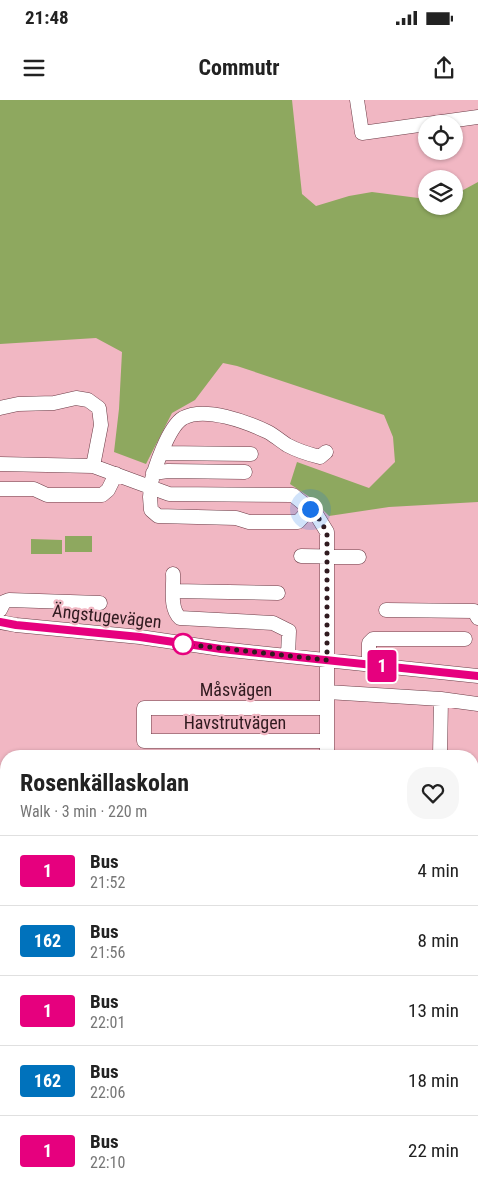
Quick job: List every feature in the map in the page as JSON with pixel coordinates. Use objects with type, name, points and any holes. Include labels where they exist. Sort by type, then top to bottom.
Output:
[{"type":"street","points":[[356,100],[362,133],[418,125]]},
{"type":"street","points":[[463,119],[478,117]]},
{"type":"street","points":[[0,408],[18,404],[54,403],[76,398],[88,400],[99,408],[102,425],[93,466]]},
{"type":"street","points":[[310,509],[298,522],[289,523],[249,522],[236,518],[158,516],[151,510],[150,497],[153,473],[174,427],[181,419],[192,414],[206,413],[251,425],[270,433],[300,452],[320,457],[326,452]]},
{"type":"street","points":[[161,453],[252,454]]},
{"type":"street","points":[[0,464],[93,466],[169,494],[293,495],[316,514],[327,532],[327,750]]},
{"type":"street","points":[[153,473],[168,471],[245,472]]},
{"type":"street","points":[[0,489],[34,489],[48,495],[102,495],[108,490],[116,474]]},
{"type":"street","points":[[301,556],[359,557]]},
{"type":"street","points":[[173,574],[174,608],[180,618],[273,623],[289,631],[288,656]]},
{"type":"street","points":[[174,591],[278,593]]},
{"type":"street","points":[[1,622],[4,602],[9,600],[100,603]]},
{"type":"street","points":[[386,610],[474,611],[478,618]]},
{"type":"street","name":"Ängstugevägen","points":[[1,622],[140,637],[221,649],[478,676]]},
{"type":"street","points":[[369,665],[369,643],[373,638],[464,638]]},
{"type":"street","points":[[327,692],[441,699],[478,704]]},
{"type":"street","points":[[440,750],[441,699]]},
{"type":"street","name":"Måsvägen","points":[[144,741],[144,708],[326,708]]},
{"type":"street","name":"Havstrutvägen","points":[[144,741],[327,741]]},
{"type":"green space","points":[[0,100],[292,100],[302,194],[316,206],[349,196],[372,192],[418,198],[418,215],[463,215],[463,190],[478,182],[478,502],[389,507],[329,516],[311,498],[290,484],[297,462],[369,488],[395,462],[393,437],[384,415],[223,363],[195,400],[172,413],[146,464],[114,452],[119,409],[122,352],[96,338],[0,344]]},
{"type":"green space","points":[[65,536],[92,536],[92,552],[65,552]]},
{"type":"green space","points":[[31,539],[62,540],[62,554],[31,554]]},
{"type":"bus line","name":"1","points":[[0,622],[140,637],[221,649],[478,676]]},
{"type":"route","points":[[183,644],[327,660],[327,532],[316,514],[310,509]]}]
